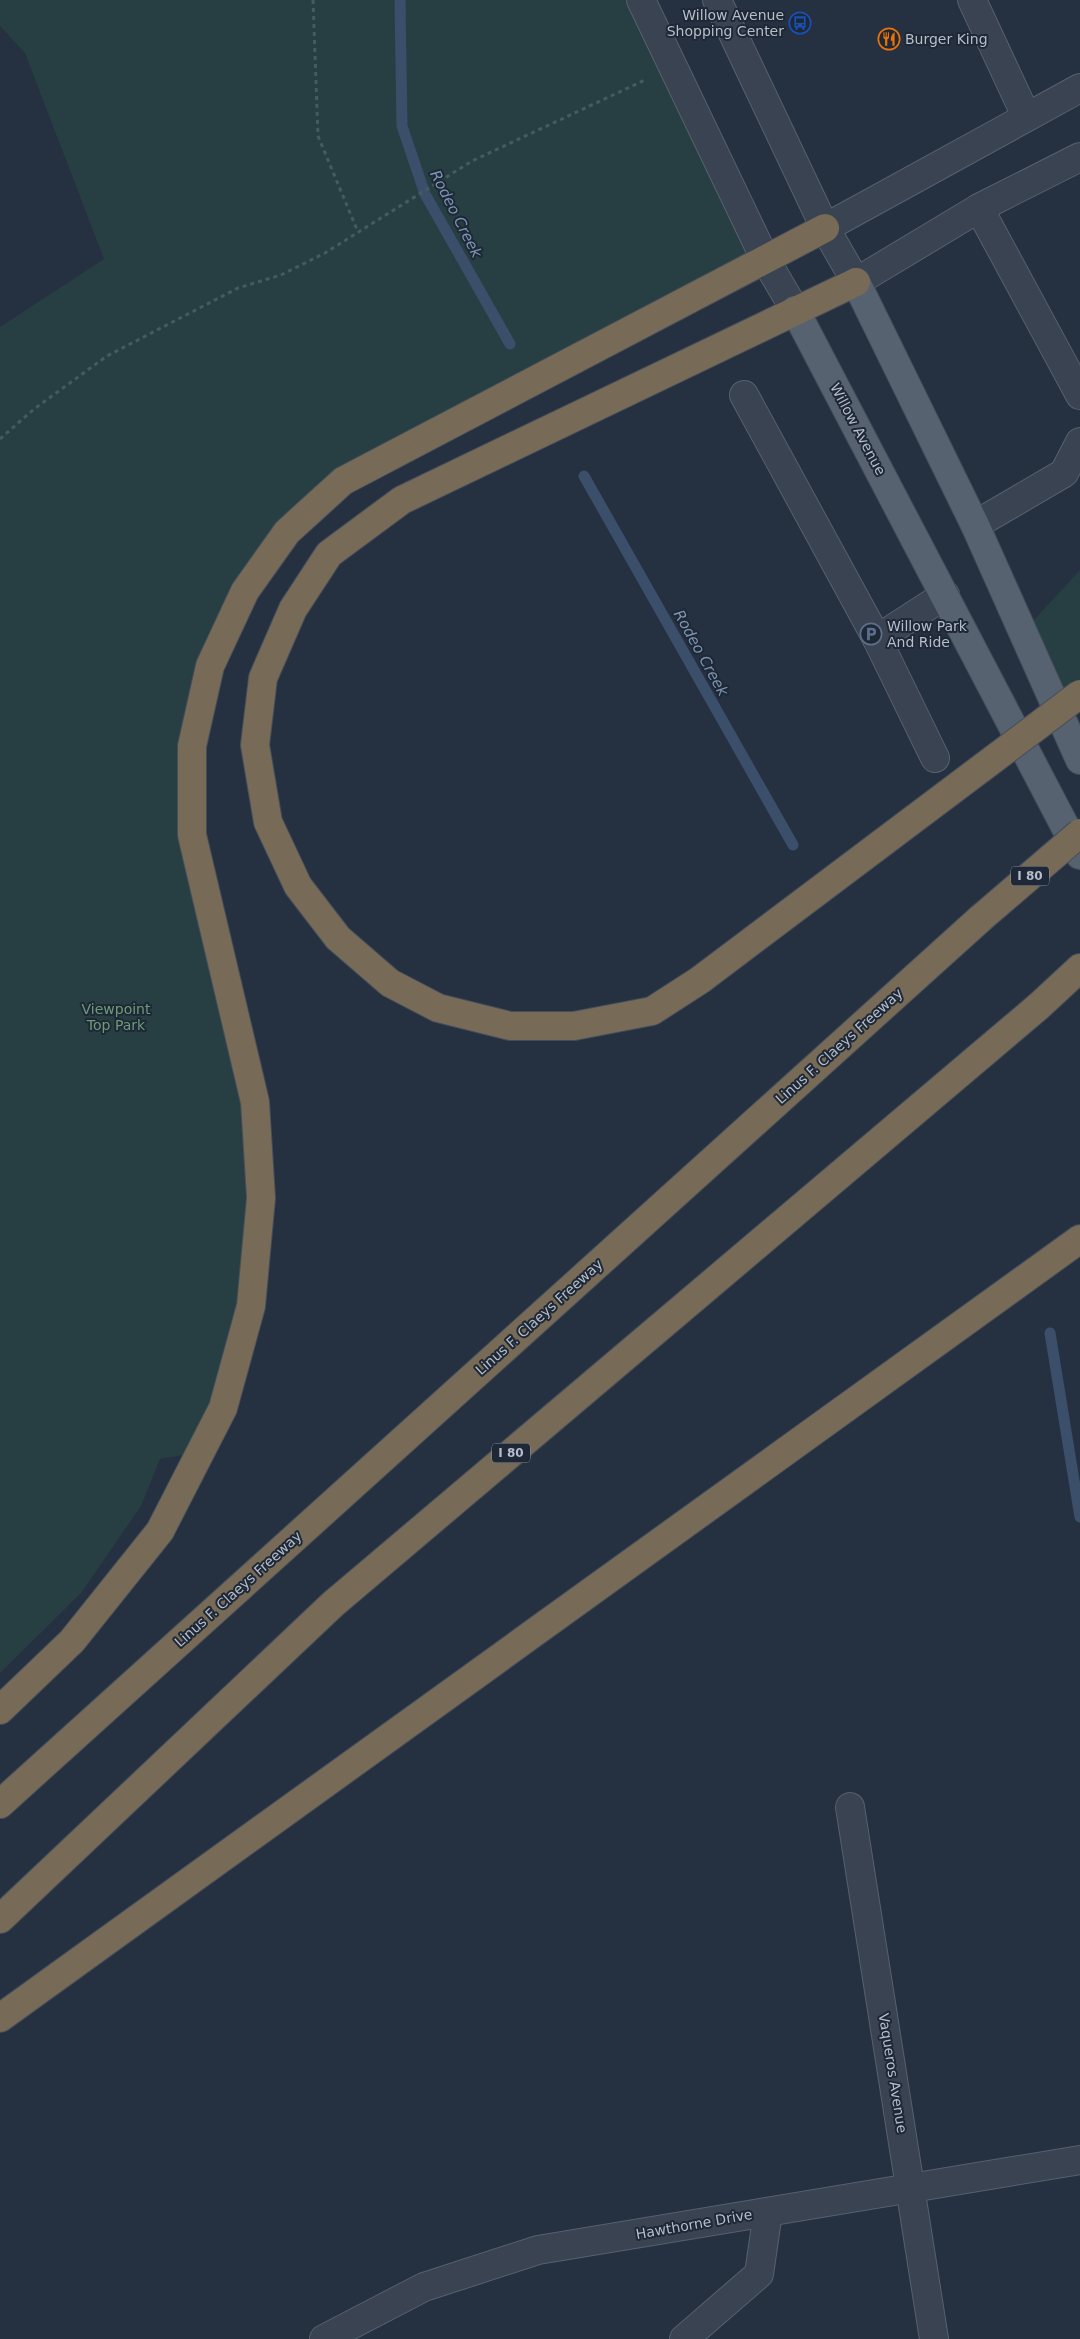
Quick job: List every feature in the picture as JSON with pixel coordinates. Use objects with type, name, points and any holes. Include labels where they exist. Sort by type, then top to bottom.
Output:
[{"type":"highway","points":[[0,1710],[72,1641],[160,1531],[222,1408],[251,1306],[261,1198],[255,1102],[192,835],[192,746],[210,666],[245,591],[287,532],[343,481],[826,228]]},
{"type":"highway","points":[[856,282],[402,500],[329,554],[293,609],[263,678],[255,745],[268,822],[298,886],[338,938],[390,983],[438,1008],[510,1026],[574,1026],[652,1011],[700,980],[1080,694]]},
{"type":"highway","name":"Linus F. Claeys Freeway","points":[[0,1804],[981,918],[1080,833]]},
{"type":"highway","name":"I 80","points":[[0,1919],[333,1604],[1040,1006],[1080,968]]},
{"type":"highway","points":[[0,2018],[1080,1239]]},
{"type":"main road","points":[[856,282],[975,525],[1080,760]]},
{"type":"main road","name":"Willow Avenue","points":[[795,310],[1080,855]]},
{"type":"street","name":"Willow Avenue","points":[[641,0],[765,259],[795,310]]},
{"type":"street","points":[[717,0],[826,228],[856,282],[980,208],[1080,157]]},
{"type":"street","points":[[972,0],[1026,116]]},
{"type":"street","points":[[826,228],[1026,116],[1080,88]]},
{"type":"street","points":[[980,208],[1080,395]]},
{"type":"street","points":[[744,395],[878,639],[935,758]]},
{"type":"street","points":[[975,525],[1064,473],[1080,442]]},
{"type":"street","points":[[878,639],[945,595]]},
{"type":"street","name":"Vaqueros Avenue","points":[[850,1807],[934,2339]]},
{"type":"street","name":"Hawthorne Drive","points":[[324,2339],[424,2287],[538,2250],[1080,2160]]},
{"type":"street","points":[[684,2339],[759,2274],[768,2212]]},
{"type":"path","points":[[313,0],[318,136],[358,232]]},
{"type":"path","points":[[0,440],[34,409],[108,356],[238,288],[281,274],[326,253],[472,161],[672,67]]},
{"type":"green space","name":"Viewpoint Top Park","points":[[0,0],[641,0],[765,259],[374,463],[287,532],[210,666],[192,835],[255,1102],[251,1306],[200,1452],[160,1459],[141,1506],[81,1593],[0,1673],[0,327],[104,259],[25,53],[0,26]]},
{"type":"green space","points":[[1080,570],[1080,698],[1059,714],[1023,632]]},
{"type":"waterway","name":"Rodeo Creek","points":[[400,0],[402,126],[425,194],[510,344]]},
{"type":"waterway","name":"Rodeo Creek","points":[[584,476],[793,845]]},
{"type":"waterway","name":"Rodeo Creek","points":[[1050,1333],[1080,1517]]},
{"type":"place","name":"Willow Avenue Shopping Center","points":[[800,23]]},
{"type":"place","name":"Burger King","points":[[889,39]]},
{"type":"place","name":"Willow Park And Ride","points":[[871,634]]}]
